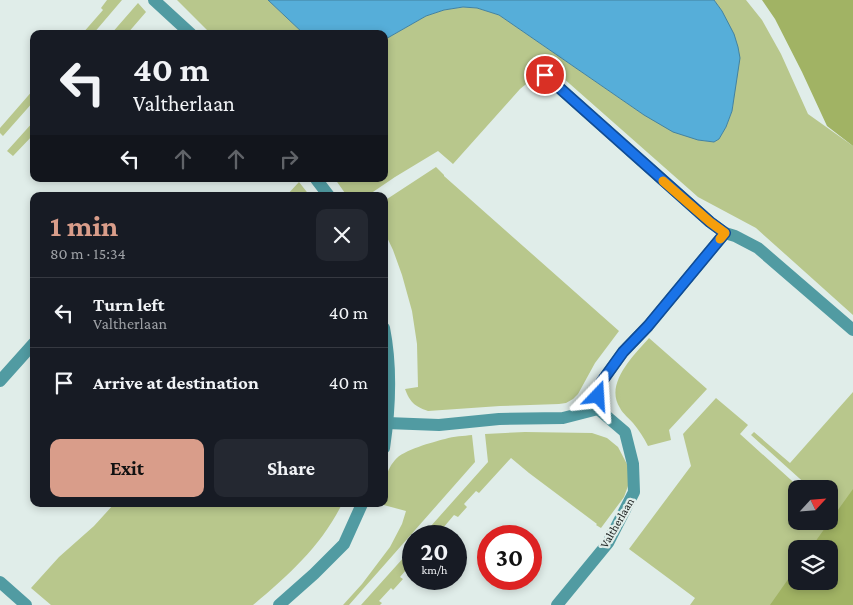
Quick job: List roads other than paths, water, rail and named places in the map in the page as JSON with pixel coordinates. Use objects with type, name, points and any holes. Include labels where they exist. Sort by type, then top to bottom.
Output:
[{"type":"street","points":[[154,0],[186,30]]},
{"type":"street","points":[[545,75],[710,222],[725,233],[758,248],[853,330]]},
{"type":"street","points":[[318,182],[327,192]]},
{"type":"street","points":[[388,363],[390,400],[388,423],[439,425],[499,419],[563,418],[598,409],[600,384],[617,360],[648,326],[725,233]]},
{"type":"street","points":[[0,381],[30,347]]},
{"type":"street","name":"Valtherlaan","points":[[557,605],[608,543],[634,492],[633,464],[625,432],[598,409]]},
{"type":"street","points":[[279,605],[344,544],[361,507]]},
{"type":"street","points":[[0,582],[26,605]]},
{"type":"water","points":[[268,0],[714,0],[734,34],[740,58],[732,111],[726,127],[719,139],[714,142],[698,140],[673,132],[644,115],[499,15],[477,8],[463,7],[444,10],[426,16],[388,38],[388,30],[300,30]]}]
